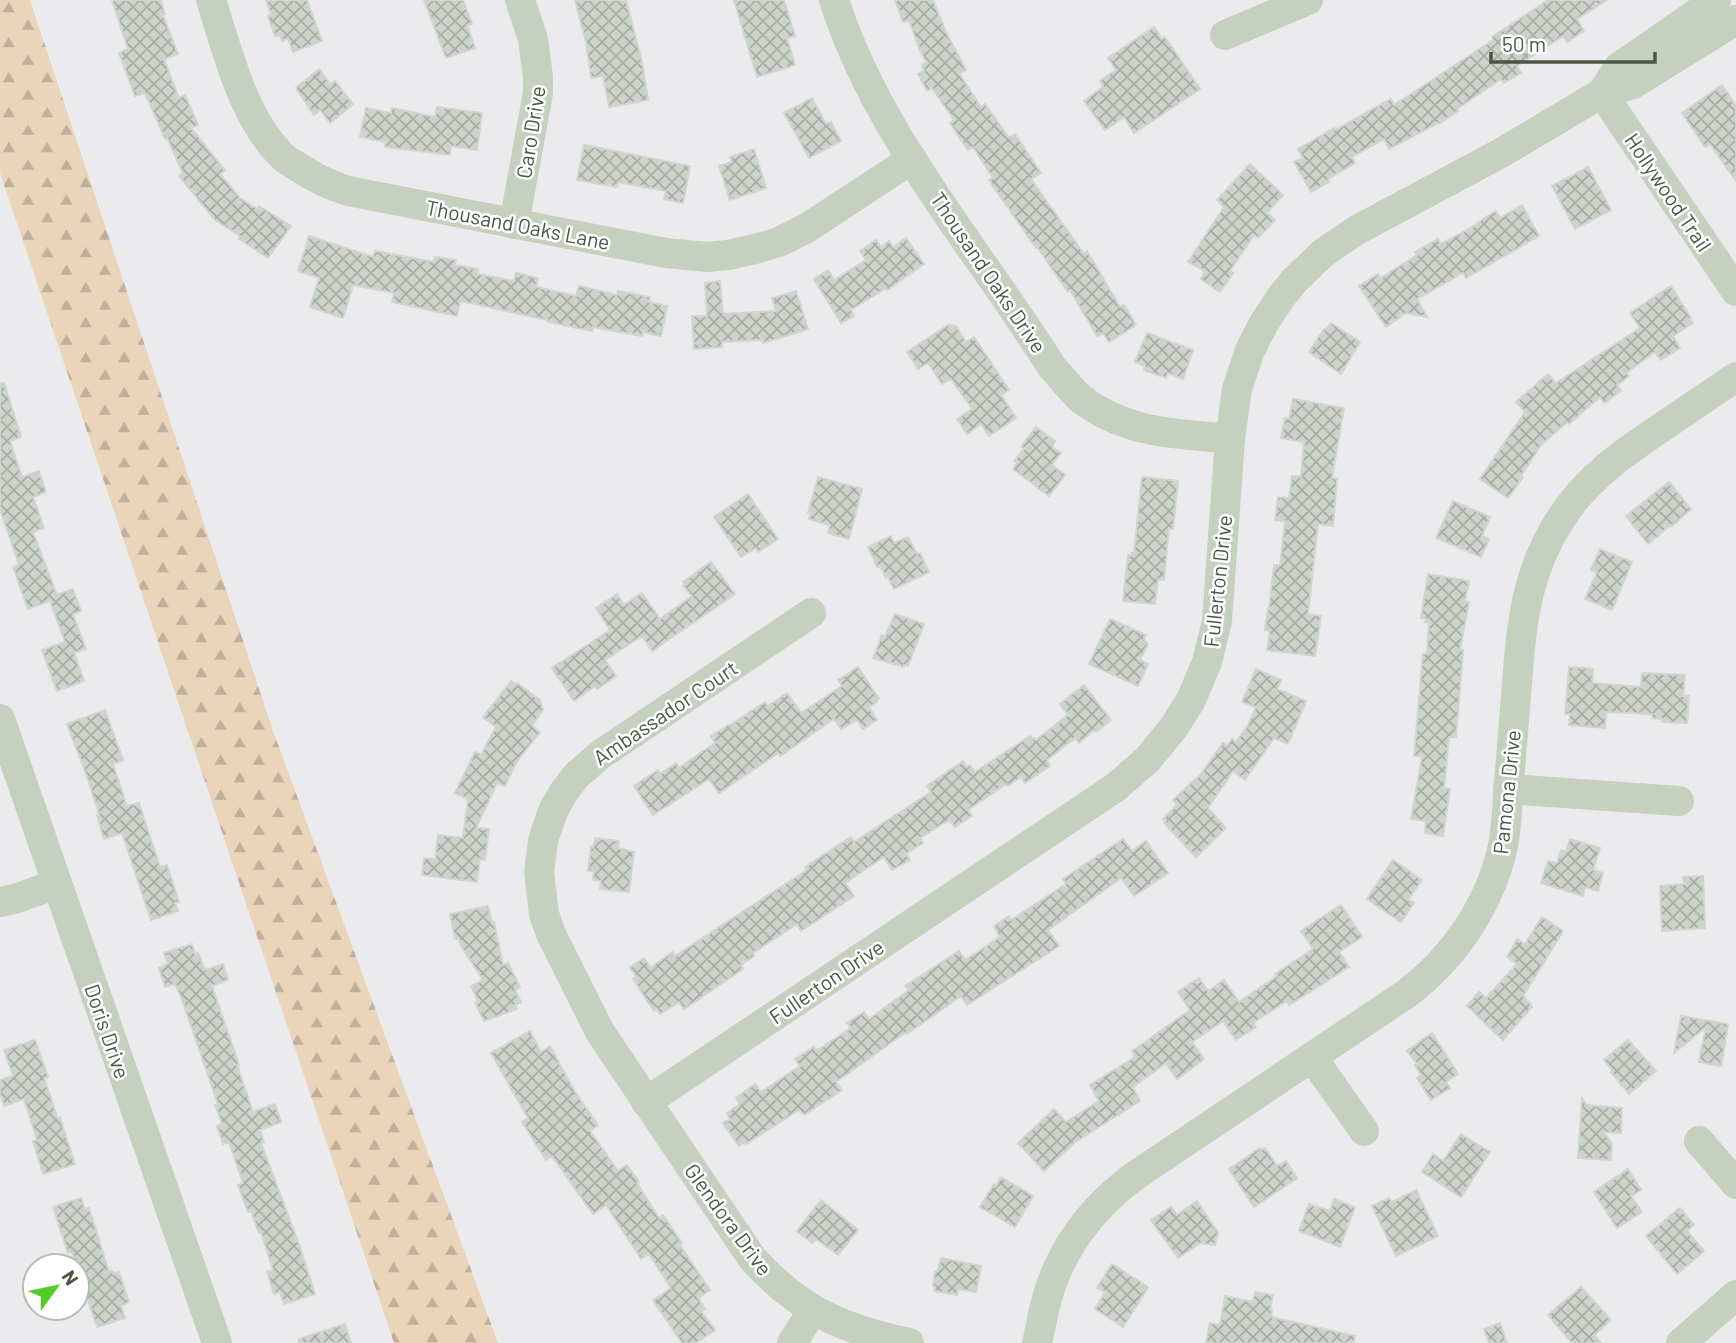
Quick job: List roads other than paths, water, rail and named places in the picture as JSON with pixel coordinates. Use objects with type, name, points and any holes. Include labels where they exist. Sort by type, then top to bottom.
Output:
[{"type":"street","name":"Thousand Oaks Lane","points":[[211,0],[251,114],[269,141],[282,156],[318,181],[348,191],[677,255],[708,257],[769,245],[798,233],[912,159]]},
{"type":"street","name":"Caro Drive","points":[[514,224],[538,93],[533,39],[520,0]]},
{"type":"street","name":"Thousand Oaks Drive","points":[[834,0],[870,88],[912,159],[1052,367],[1080,398],[1116,420],[1146,430],[1230,439]]},
{"type":"street","points":[[1226,34],[1308,0]]},
{"type":"street","name":"Fullerton Drive","points":[[1601,93],[1619,67],[1716,0]]},
{"type":"street","name":"Fullerton Drive","points":[[646,1102],[1116,787],[1162,744],[1191,700],[1204,671],[1212,642],[1219,600],[1230,439],[1237,389],[1250,350],[1275,306],[1308,267],[1331,247],[1357,230],[1501,153],[1601,93],[1633,84],[1736,20]]},
{"type":"street","name":"Hollywood Trail","points":[[1601,93],[1736,291]]},
{"type":"street","name":"Pamona Drive","points":[[1037,1343],[1044,1307],[1062,1258],[1091,1215],[1139,1173],[1415,987],[1459,942],[1482,904],[1498,863],[1506,825],[1524,608],[1532,578],[1548,540],[1564,513],[1590,481],[1613,461],[1736,377]]},
{"type":"street","name":"Ambassador Court","points":[[646,1102],[600,1032],[551,934],[542,904],[540,872],[546,831],[553,811],[564,793],[590,762],[811,613]]},
{"type":"street","name":"Doris Drive","points":[[0,719],[217,1343]]},
{"type":"street","points":[[1508,789],[1679,802]]},
{"type":"street","points":[[0,902],[56,884]]},
{"type":"street","points":[[1312,1057],[1364,1131]]},
{"type":"street","name":"Glendora Drive","points":[[646,1102],[752,1258],[772,1280],[825,1318],[883,1338],[909,1343]]},
{"type":"street","points":[[1699,1141],[1736,1184]]},
{"type":"street","points":[[1681,1343],[1736,1295]]},
{"type":"street","points":[[792,1343],[813,1310]]}]
